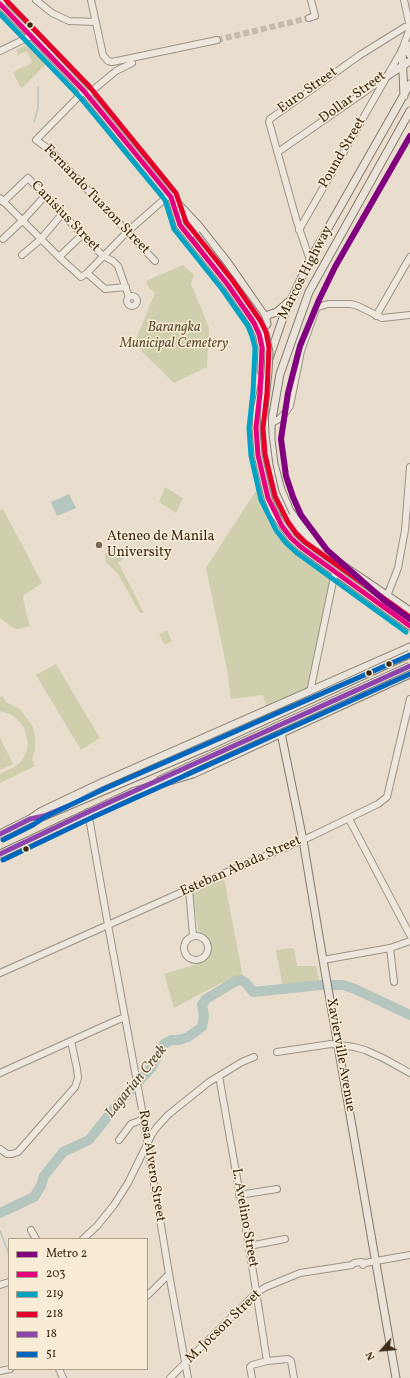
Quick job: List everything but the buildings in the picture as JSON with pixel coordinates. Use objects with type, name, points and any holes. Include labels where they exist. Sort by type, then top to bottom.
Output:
[{"type":"main road","points":[[0,5],[86,93],[147,169],[198,225],[228,263],[265,316],[267,322],[266,326],[262,328],[254,323]]},
{"type":"main road","points":[[410,45],[408,51],[410,55]]},
{"type":"main road","points":[[402,50],[404,96]]},
{"type":"main road","points":[[389,75],[410,60]]},
{"type":"main road","points":[[389,75],[403,76]]},
{"type":"main road","name":"Marcos Highway","points":[[410,84],[310,260],[294,295],[278,331],[266,367],[260,393],[256,428],[258,455],[268,498],[274,513],[291,538],[301,547],[410,626]]},
{"type":"main road","name":"Marcos Highway","points":[[410,111],[309,292],[280,374],[272,423],[271,440],[274,464],[281,490],[290,511],[318,547],[410,611]]},
{"type":"main road","points":[[170,196],[196,234],[257,316],[265,334],[269,352],[264,408],[265,435],[269,465],[275,492],[286,516],[295,530],[311,544],[318,547]]},
{"type":"main road","points":[[170,196],[180,225],[240,302],[254,323],[259,334],[262,347],[260,393]]},
{"type":"main road","points":[[265,316],[277,312],[294,295]]},
{"type":"main road","points":[[0,834],[30,819],[42,811],[98,784],[410,647]]},
{"type":"main road","points":[[30,819],[44,816],[209,746],[410,654]]},
{"type":"main road","points":[[379,661],[389,684]]},
{"type":"main road","points":[[0,854],[88,812],[410,666]]},
{"type":"main road","points":[[351,673],[358,674],[367,684],[366,692],[362,696]]},
{"type":"main road","points":[[132,792],[193,774],[410,674]]},
{"type":"main road","name":"Xavierville Avenue","points":[[281,733],[303,840],[322,960],[328,986],[396,1378]]},
{"type":"street","points":[[0,5],[5,0]]},
{"type":"street","points":[[36,0],[52,13],[70,21],[96,22]]},
{"type":"street","points":[[91,0],[104,57],[112,62],[217,40]]},
{"type":"street","points":[[311,0],[312,17]]},
{"type":"street","points":[[404,0],[410,28]]},
{"type":"street","name":"Euro Street","points":[[310,260],[299,230],[269,122],[271,117],[360,55],[405,27],[410,28]]},
{"type":"street","name":"Dollar Street","points":[[278,152],[389,75],[402,50],[410,28]]},
{"type":"street","points":[[0,51],[31,36]]},
{"type":"street","points":[[86,93],[116,71],[132,63]]},
{"type":"street","name":"Pound Street","points":[[299,230],[389,75]]},
{"type":"street","name":"Fernando Tuazon Street","points":[[86,93],[36,140],[50,150],[155,261]]},
{"type":"street","name":"Canisius Street","points":[[2,200],[28,178],[103,256],[113,261],[118,266],[129,297]]},
{"type":"street","points":[[3,239],[45,196]]},
{"type":"street","points":[[2,200],[79,276],[83,276],[128,232],[170,196]]},
{"type":"street","points":[[22,255],[41,239],[62,214]]},
{"type":"street","points":[[59,257],[82,234]]},
{"type":"street","points":[[374,314],[410,257]]},
{"type":"street","points":[[87,273],[105,289],[126,287]]},
{"type":"street","points":[[272,423],[286,414],[290,406],[301,351],[316,309],[322,305],[328,304],[351,304],[382,318],[410,315]]},
{"type":"street","points":[[387,596],[398,568],[407,531],[410,467]]},
{"type":"street","points":[[310,692],[335,572]]},
{"type":"street","name":"Esteban Abada Street","points":[[0,973],[303,840],[378,804],[387,797],[410,699]]},
{"type":"street","name":"Rosa Alvero Street","points":[[88,812],[144,1119],[169,1274],[188,1378]]},
{"type":"street","points":[[349,819],[410,935]]},
{"type":"street","points":[[189,889],[193,936]]},
{"type":"street","points":[[322,960],[390,948],[410,941]]},
{"type":"street","points":[[390,948],[394,982]]},
{"type":"street","points":[[0,1073],[125,1017]]},
{"type":"street","points":[[0,1149],[7,1154],[18,1152],[75,1087],[78,1078],[71,1041]]},
{"type":"street","points":[[277,1052],[332,1044],[366,1050],[410,1073]]},
{"type":"street","points":[[84,1238],[97,1226],[114,1205],[128,1183],[157,1127],[168,1115],[218,1076],[254,1057]]},
{"type":"street","name":"L. Avelino Street","points":[[218,1076],[249,1246],[267,1361]]},
{"type":"street","points":[[119,1140],[131,1124],[144,1119]]},
{"type":"street","points":[[239,1195],[277,1189]]},
{"type":"street","points":[[31,1230],[35,1238]]},
{"type":"street","points":[[249,1246],[285,1239]]},
{"type":"street","name":"M. Jocson Street","points":[[170,1378],[256,1293],[266,1287],[300,1273],[352,1265],[354,1263],[375,1262],[410,1255]]},
{"type":"street","points":[[148,1295],[169,1274]]},
{"type":"street","points":[[252,1378],[250,1367],[252,1365],[267,1361],[290,1359],[294,1378]]},
{"type":"green space","points":[[27,45],[46,64],[21,89],[13,72],[32,63],[27,51],[18,55],[16,50]]},
{"type":"green space","name":"Barangka Municipal Cemetery","points":[[183,265],[194,275],[191,284],[209,327],[207,367],[174,383],[134,344],[155,293],[149,288],[146,281]]},
{"type":"green space","points":[[165,487],[183,498],[176,513],[159,502]]},
{"type":"green space","points":[[257,489],[266,517],[282,538],[298,553],[299,558],[332,579],[309,688],[266,706],[263,695],[231,699],[228,675],[206,568]]},
{"type":"green space","points":[[3,509],[42,583],[24,595],[23,599],[30,626],[19,629],[13,628],[0,618],[0,510]]},
{"type":"green space","points":[[108,550],[114,550],[122,557],[123,560],[118,562],[144,613],[140,613],[118,574],[106,562],[105,554]]},
{"type":"green space","points":[[167,630],[172,641],[165,645],[159,634]]},
{"type":"green space","points":[[56,664],[100,738],[81,750],[36,675]]},
{"type":"green space","points":[[3,696],[6,702],[20,709],[33,727],[35,735],[35,749],[32,760],[35,766],[0,783],[0,774],[16,766],[23,759],[28,743],[24,728],[19,721],[12,715],[0,711],[0,697]]},
{"type":"green space","points":[[0,738],[13,764],[0,770]]},
{"type":"green space","points":[[224,878],[243,977],[221,983],[174,1008],[164,974],[201,963],[207,958],[210,950],[209,942],[206,937],[198,931],[193,893]]},
{"type":"green space","points":[[294,948],[297,966],[316,966],[320,983],[283,988],[276,950]]},
{"type":"shaded area","points":[[69,494],[76,508],[57,516],[51,502]]},
{"type":"waterway","points":[[34,122],[38,108],[38,87]]},
{"type":"waterway","name":"Lagarian Creek","points":[[0,1213],[34,1197],[41,1186],[44,1176],[63,1152],[89,1140],[117,1105],[151,1068],[164,1044],[171,1040],[179,1040],[188,1037],[202,1027],[204,1016],[202,1005],[206,999],[236,981],[241,980],[246,983],[253,992],[321,985]]},
{"type":"waterway","name":"Lagarian Creek","points":[[332,985],[343,985],[355,989],[410,1015]]},
{"type":"waterway","points":[[0,1231],[8,1251]]},
{"type":"tunnel","points":[[217,40],[309,18]]},
{"type":"metro line","name":"2","points":[[410,136],[335,267],[319,300],[300,346],[288,393],[281,439],[286,476],[301,515],[327,550],[385,601],[410,619]]},
{"type":"transit line","name":"218","points":[[6,0],[89,86],[176,193],[186,222],[233,281],[260,320],[266,332],[269,347],[267,393],[263,428],[265,454],[275,496],[288,522],[305,542],[410,617]]},
{"type":"transit line","name":"203","points":[[0,4],[84,91],[171,197],[180,225],[228,285],[254,323],[259,334],[262,347],[260,393],[256,428],[258,455],[268,498],[282,526],[291,538],[301,547],[410,626]]},
{"type":"transit line","name":"219","points":[[0,14],[79,96],[165,200],[174,229],[222,289],[248,326],[255,348],[253,392],[249,428],[251,456],[261,500],[276,530],[286,543],[297,553],[406,632]]},
{"type":"transit line","name":"51","points":[[3,840],[33,825],[45,817],[104,789],[410,655]]},
{"type":"transit line","name":"18","points":[[0,854],[88,812],[410,666]]},
{"type":"transit line","name":"51","points":[[3,860],[91,818],[410,674]]},
{"type":"transit line","name":"18","points":[[0,834],[30,819],[44,816],[66,807]]},
{"type":"place","name":"Ateneo de Manila University","points":[[99,545]]}]
